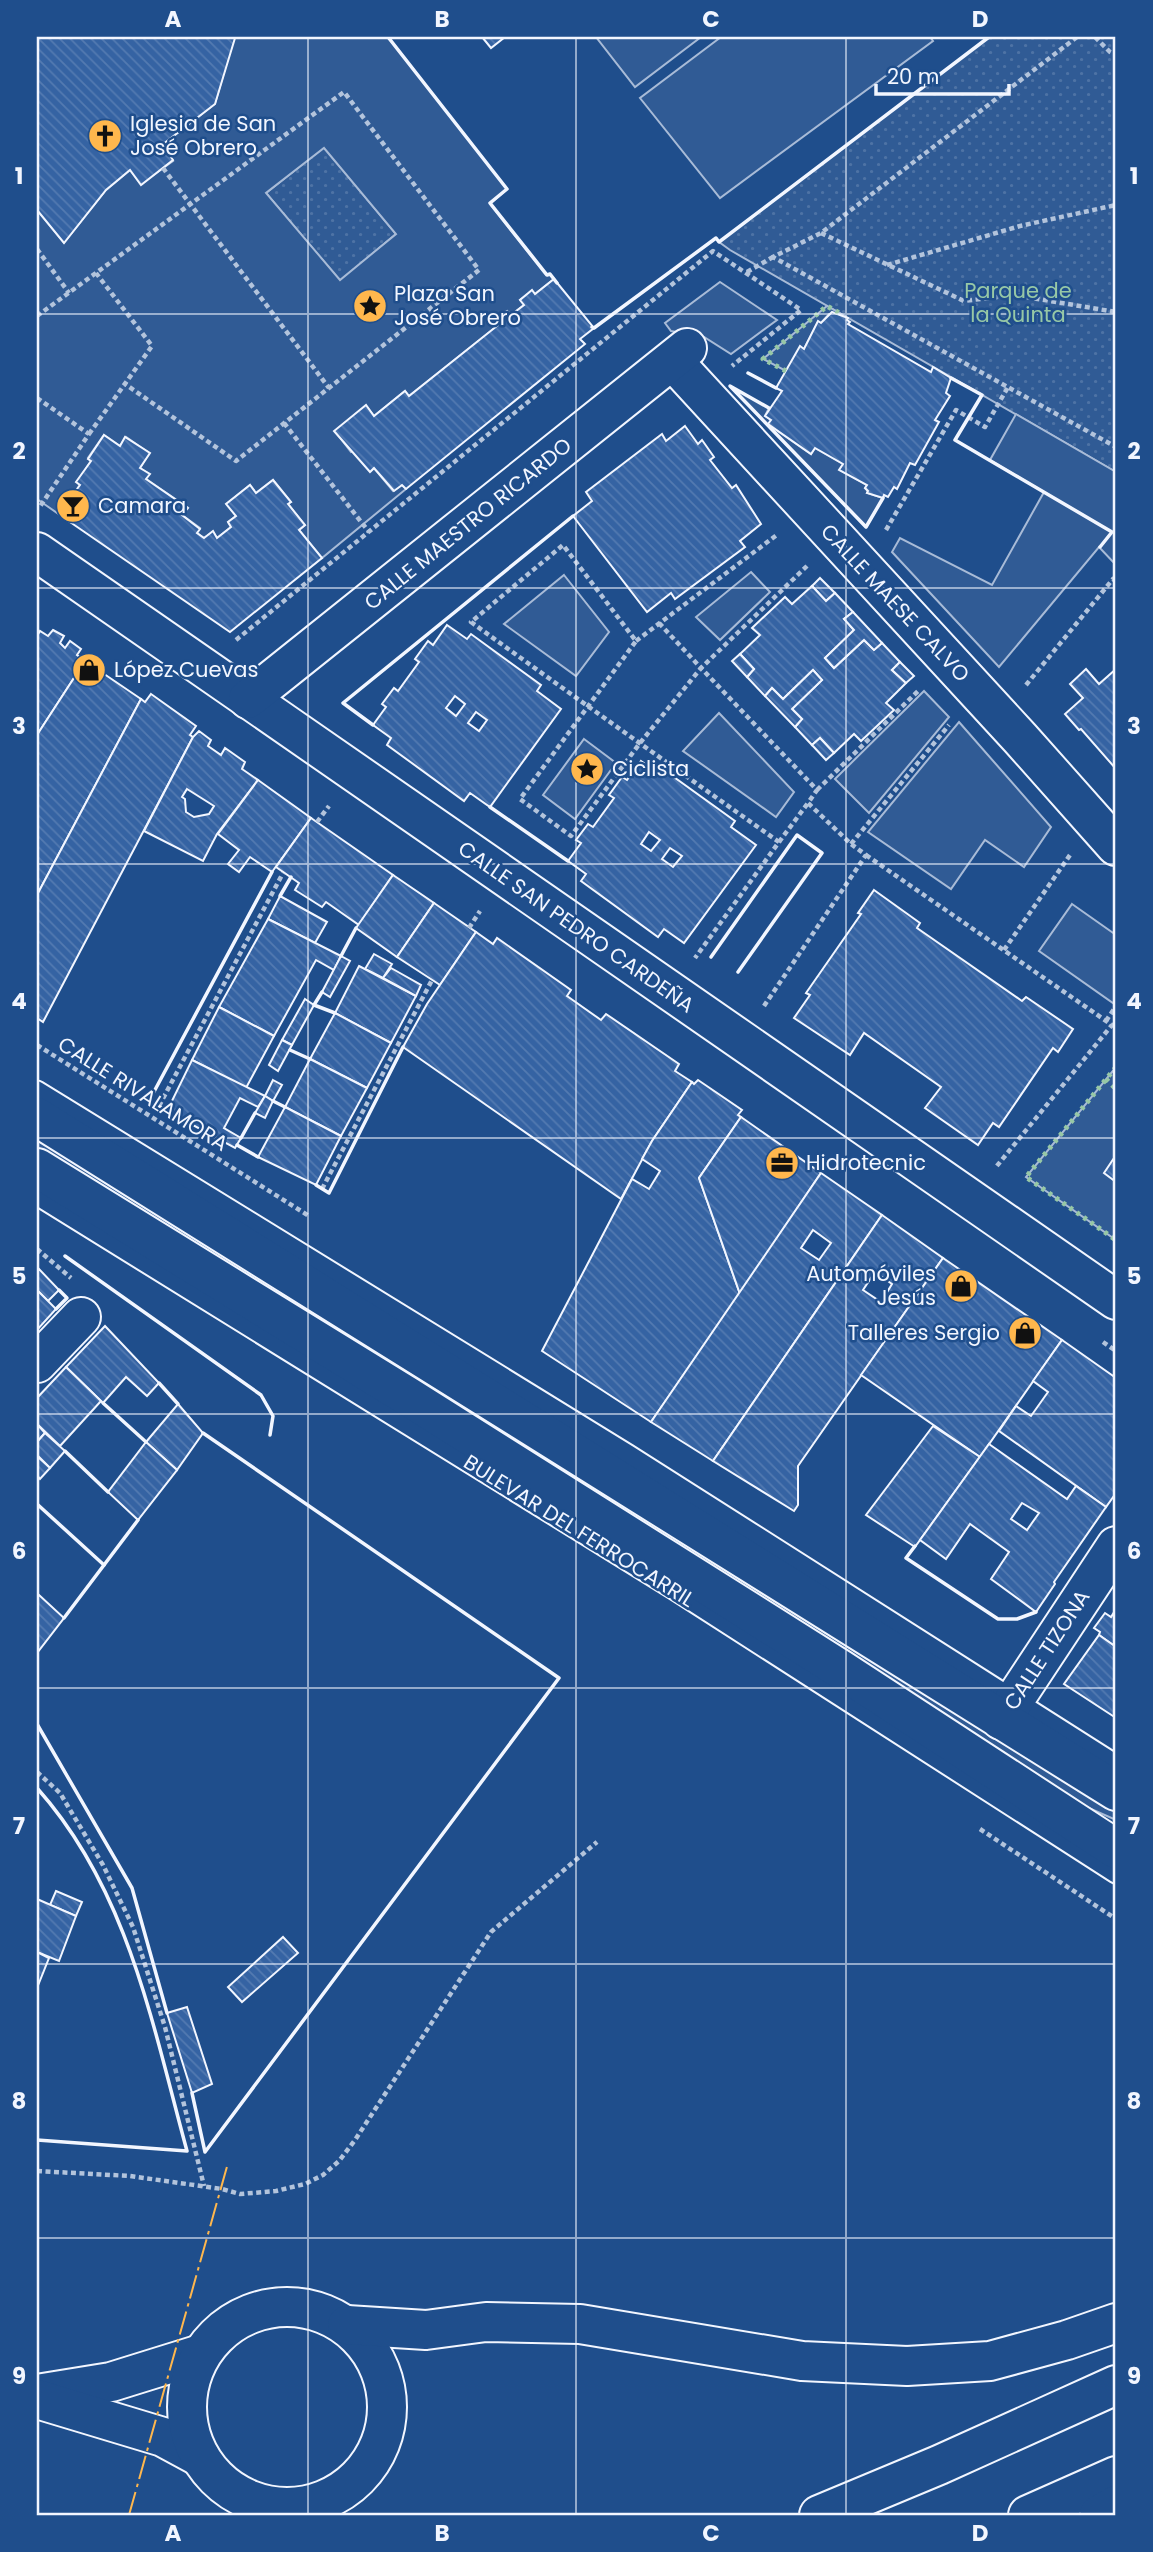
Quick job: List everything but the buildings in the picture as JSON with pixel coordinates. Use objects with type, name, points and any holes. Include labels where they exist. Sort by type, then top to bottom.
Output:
[{"type":"main road","name":"CALLE MAESTRO RICARDO","points":[[248,699],[680,355]]},
{"type":"main road","name":"CALLE MAESE CALVO","points":[[680,355],[1116,846]]},
{"type":"main road","name":"CALLE SAN PEDRO CARDEÑA","points":[[37,552],[1116,1300]]},
{"type":"main road","points":[[37,1117],[1007,1710],[1116,1791]]},
{"type":"main road","name":"BULEVAR DEL FERROCARRIL","points":[[37,1168],[407,1396],[840,1669],[1113,1851]]},
{"type":"main road","points":[[37,1363],[81,1317]]},
{"type":"main road","name":"CALLE TIZONA","points":[[1007,1710],[1116,1546]]},
{"type":"main road","points":[[284,2306],[317,2309],[347,2325],[369,2347],[383,2376],[388,2407],[383,2439],[368,2467],[346,2489],[315,2509],[253,2508],[222,2484],[200,2457],[190,2432],[186,2405],[190,2379],[201,2354],[222,2329],[251,2312],[284,2306]]},
{"type":"main road","points":[[347,2325],[426,2330],[486,2322],[580,2324],[802,2361],[906,2366],[990,2361],[1067,2340],[1116,2323]]},
{"type":"main road","points":[[37,2396],[111,2382],[201,2354]]},
{"type":"main road","points":[[820,2515],[1116,2385]]},
{"type":"main road","points":[[37,2396],[163,2437],[200,2457]]},
{"type":"main road","points":[[1028,2515],[1116,2476]]},
{"type":"main road","points":[[1099,2515],[1116,2505]]},
{"type":"lane","points":[[37,1091],[627,1454],[1007,1710],[1116,1765]]},
{"type":"lane","name":"BULEVAR DEL FERROCARRIL","points":[[37,1195],[640,1568],[1113,1851]]},
{"type":"path","points":[[747,272],[821,233],[1077,37]]},
{"type":"path","points":[[1096,37],[1116,55]]},
{"type":"path","points":[[37,316],[344,92],[479,270],[236,461],[125,384]]},
{"type":"path","points":[[163,168],[329,388]]},
{"type":"path","points":[[886,265],[1020,226],[1116,205]]},
{"type":"path","points":[[821,233],[964,301],[1014,295],[1116,312]]},
{"type":"path","points":[[37,249],[69,293]]},
{"type":"path","points":[[233,642],[713,251],[801,310],[724,372]]},
{"type":"path","points":[[773,257],[1116,447]]},
{"type":"path","points":[[50,516],[38,507],[152,346],[96,274]]},
{"type":"path","points":[[883,537],[956,410],[985,427],[1008,387]]},
{"type":"path","points":[[37,398],[89,434]]},
{"type":"path","points":[[284,423],[369,532]]},
{"type":"path","points":[[779,533],[636,641],[520,799],[571,836],[640,743],[701,668],[808,565]]},
{"type":"path","points":[[636,641],[563,545],[471,622],[779,842]]},
{"type":"path","points":[[1023,690],[1113,579],[1116,582]]},
{"type":"path","points":[[659,623],[817,790]]},
{"type":"path","points":[[691,964],[817,790],[922,688]]},
{"type":"path","points":[[851,844],[952,721]]},
{"type":"path","points":[[807,803],[866,855],[1112,1025],[990,1173]]},
{"type":"path","points":[[317,822],[330,805]]},
{"type":"path","points":[[1004,950],[1071,854]]},
{"type":"path","points":[[760,1012],[866,855]]},
{"type":"path","points":[[159,1106],[283,873]]},
{"type":"path","name":"CALLE SAN PEDRO CARDEÑA","points":[[469,928],[481,911]]},
{"type":"path","points":[[322,1189],[432,980]]},
{"type":"path","points":[[1106,1021],[1116,1006]]},
{"type":"path","name":"CALLE RIVALAMORA","points":[[37,1045],[233,1168]]},
{"type":"path","points":[[37,1772],[60,1794],[103,1865],[133,1927],[165,2027],[204,2186]]},
{"type":"path","points":[[37,2171],[130,2176],[240,2194],[276,2191],[305,2184],[323,2175],[339,2161],[355,2140],[491,1932],[597,1842]]},
{"type":"green space","name":"Parque de la Quinta","points":[[989,37],[1116,37],[1116,472],[719,242]]},
{"type":"green space","points":[[324,147],[396,234],[340,281],[266,193]]},
{"type":"shaded area","name":"Plaza San José Obrero","points":[[234,37],[388,37],[507,189],[490,204],[546,275],[550,274],[554,279],[535,294],[532,291],[520,300],[524,305],[511,315],[507,311],[499,317],[502,322],[409,396],[405,391],[374,416],[366,406],[335,431],[351,452],[353,451],[371,471],[374,468],[393,491],[402,485],[406,489],[322,558],[299,530],[305,525],[273,480],[256,493],[250,485],[227,504],[236,516],[228,522],[231,527],[217,538],[213,532],[204,538],[197,533],[200,528],[182,515],[187,507],[146,479],[149,474],[140,468],[149,453],[126,437],[120,446],[104,435],[88,458],[91,461],[77,482],[80,485],[63,509],[73,517],[70,522],[37,499],[37,210],[64,243],[106,190],[130,170],[141,184],[173,161],[162,145],[215,104]],"holes":[[[324,148],[396,234],[340,280],[266,193]]]},
{"type":"shaded area","points":[[596,37],[701,37],[635,87]]},
{"type":"shaded area","points":[[721,37],[930,37],[933,41],[720,198],[640,98]]},
{"type":"shaded area","points":[[720,282],[777,320],[731,354],[704,337],[671,331],[665,323]]},
{"type":"shaded area","points":[[827,306],[841,314],[840,316],[829,314],[821,323],[818,322],[804,349],[786,371],[763,359]]},
{"type":"shaded area","points":[[730,386],[769,408],[765,416],[771,420],[769,425],[811,454],[815,448],[843,464],[840,470],[867,485],[867,493],[883,498],[866,527]]},
{"type":"shaded area","points":[[1016,414],[1116,472],[1116,565],[1099,547],[999,667],[892,552],[900,538],[992,585],[1044,492],[990,460]]},
{"type":"shaded area","points":[[751,572],[770,592],[720,640],[696,617]]},
{"type":"shaded area","points":[[564,575],[609,632],[576,676],[504,624]]},
{"type":"shaded area","points":[[924,691],[949,717],[869,813],[835,779]]},
{"type":"shaded area","points":[[719,713],[794,792],[776,817],[683,751]]},
{"type":"shaded area","points":[[959,722],[1051,827],[1024,867],[985,840],[951,889],[868,832]]},
{"type":"shaded area","points":[[584,739],[616,763],[575,819],[543,795]]},
{"type":"shaded area","points":[[1072,904],[1116,935],[1116,999],[1113,1003],[1039,951]]},
{"type":"shaded area","points":[[1116,1067],[1116,1240],[1026,1177]]},
{"type":"shaded area","points":[[37,1134],[581,1474],[575,1483],[37,1150]]},
{"type":"shaded area","points":[[614,1493],[1116,1811],[1116,1820],[1057,1794],[607,1503]]},
{"type":"hedge","points":[[786,371],[763,359],[827,306],[841,314]]},
{"type":"hedge","points":[[1116,1067],[1026,1177],[1116,1240]]},
{"type":"hedge","points":[[1106,1079],[1116,1089]]},
{"type":"wall","points":[[388,37],[507,189],[490,203],[547,275],[550,274],[557,283]]},
{"type":"wall","points":[[592,327],[716,238],[719,242],[989,37]]},
{"type":"wall","points":[[748,373],[776,388]]},
{"type":"wall","points":[[951,378],[982,395],[955,440],[1112,532],[1100,547]]},
{"type":"wall","points":[[769,408],[730,386],[866,527],[883,498]]},
{"type":"wall","points":[[373,725],[343,703],[573,516]]},
{"type":"wall","points":[[490,807],[568,861]]},
{"type":"wall","points":[[711,957],[797,835],[822,853],[738,972]]},
{"type":"wall","points":[[167,1111],[149,1101],[272,872]]},
{"type":"wall","points":[[280,896],[291,877]]},
{"type":"wall","points":[[341,956],[356,928]]},
{"type":"wall","points":[[322,992],[314,1005],[335,1013]]},
{"type":"wall","points":[[316,1185],[329,1193],[403,1047]]},
{"type":"wall","points":[[290,1050],[310,1059]]},
{"type":"wall","points":[[273,1101],[285,1107]]},
{"type":"wall","points":[[241,1138],[255,1113]]},
{"type":"wall","points":[[237,1145],[258,1157]]},
{"type":"wall","points":[[65,1256],[261,1395],[273,1416],[270,1435]]},
{"type":"wall","points":[[56,1309],[67,1298],[59,1290]]},
{"type":"wall","points":[[159,1383],[178,1404]]},
{"type":"wall","points":[[103,1403],[146,1442]]},
{"type":"wall","points":[[192,2093],[205,2152],[559,1678],[203,1433]]},
{"type":"wall","points":[[65,1451],[108,1492]]},
{"type":"wall","points":[[37,1504],[104,1565]]},
{"type":"wall","points":[[64,1618],[138,1520]]},
{"type":"wall","points":[[915,1546],[906,1558],[998,1619],[1017,1619],[1036,1612]]},
{"type":"wall","points":[[37,1724],[132,1888],[167,2013]]},
{"type":"wall","points":[[37,1788],[68,1828],[94,1870],[115,1914],[148,2007],[187,2151],[37,2140]]},
{"type":"power","points":[[129,2515],[228,2163]]},
{"type":"place","name":"Iglesia de San José Obrero","points":[[105,136]]},
{"type":"place","name":"Plaza San José Obrero","points":[[370,306]]},
{"type":"place","name":"Camara","points":[[73,506]]},
{"type":"place","name":"López Cuevas","points":[[89,670]]},
{"type":"place","name":"Ciclista","points":[[587,769]]},
{"type":"place","name":"Hidrotecnic","points":[[782,1163]]},
{"type":"place","name":"Automóviles Jesús","points":[[961,1286]]},
{"type":"place","name":"Talleres Sergio","points":[[1025,1333]]}]
